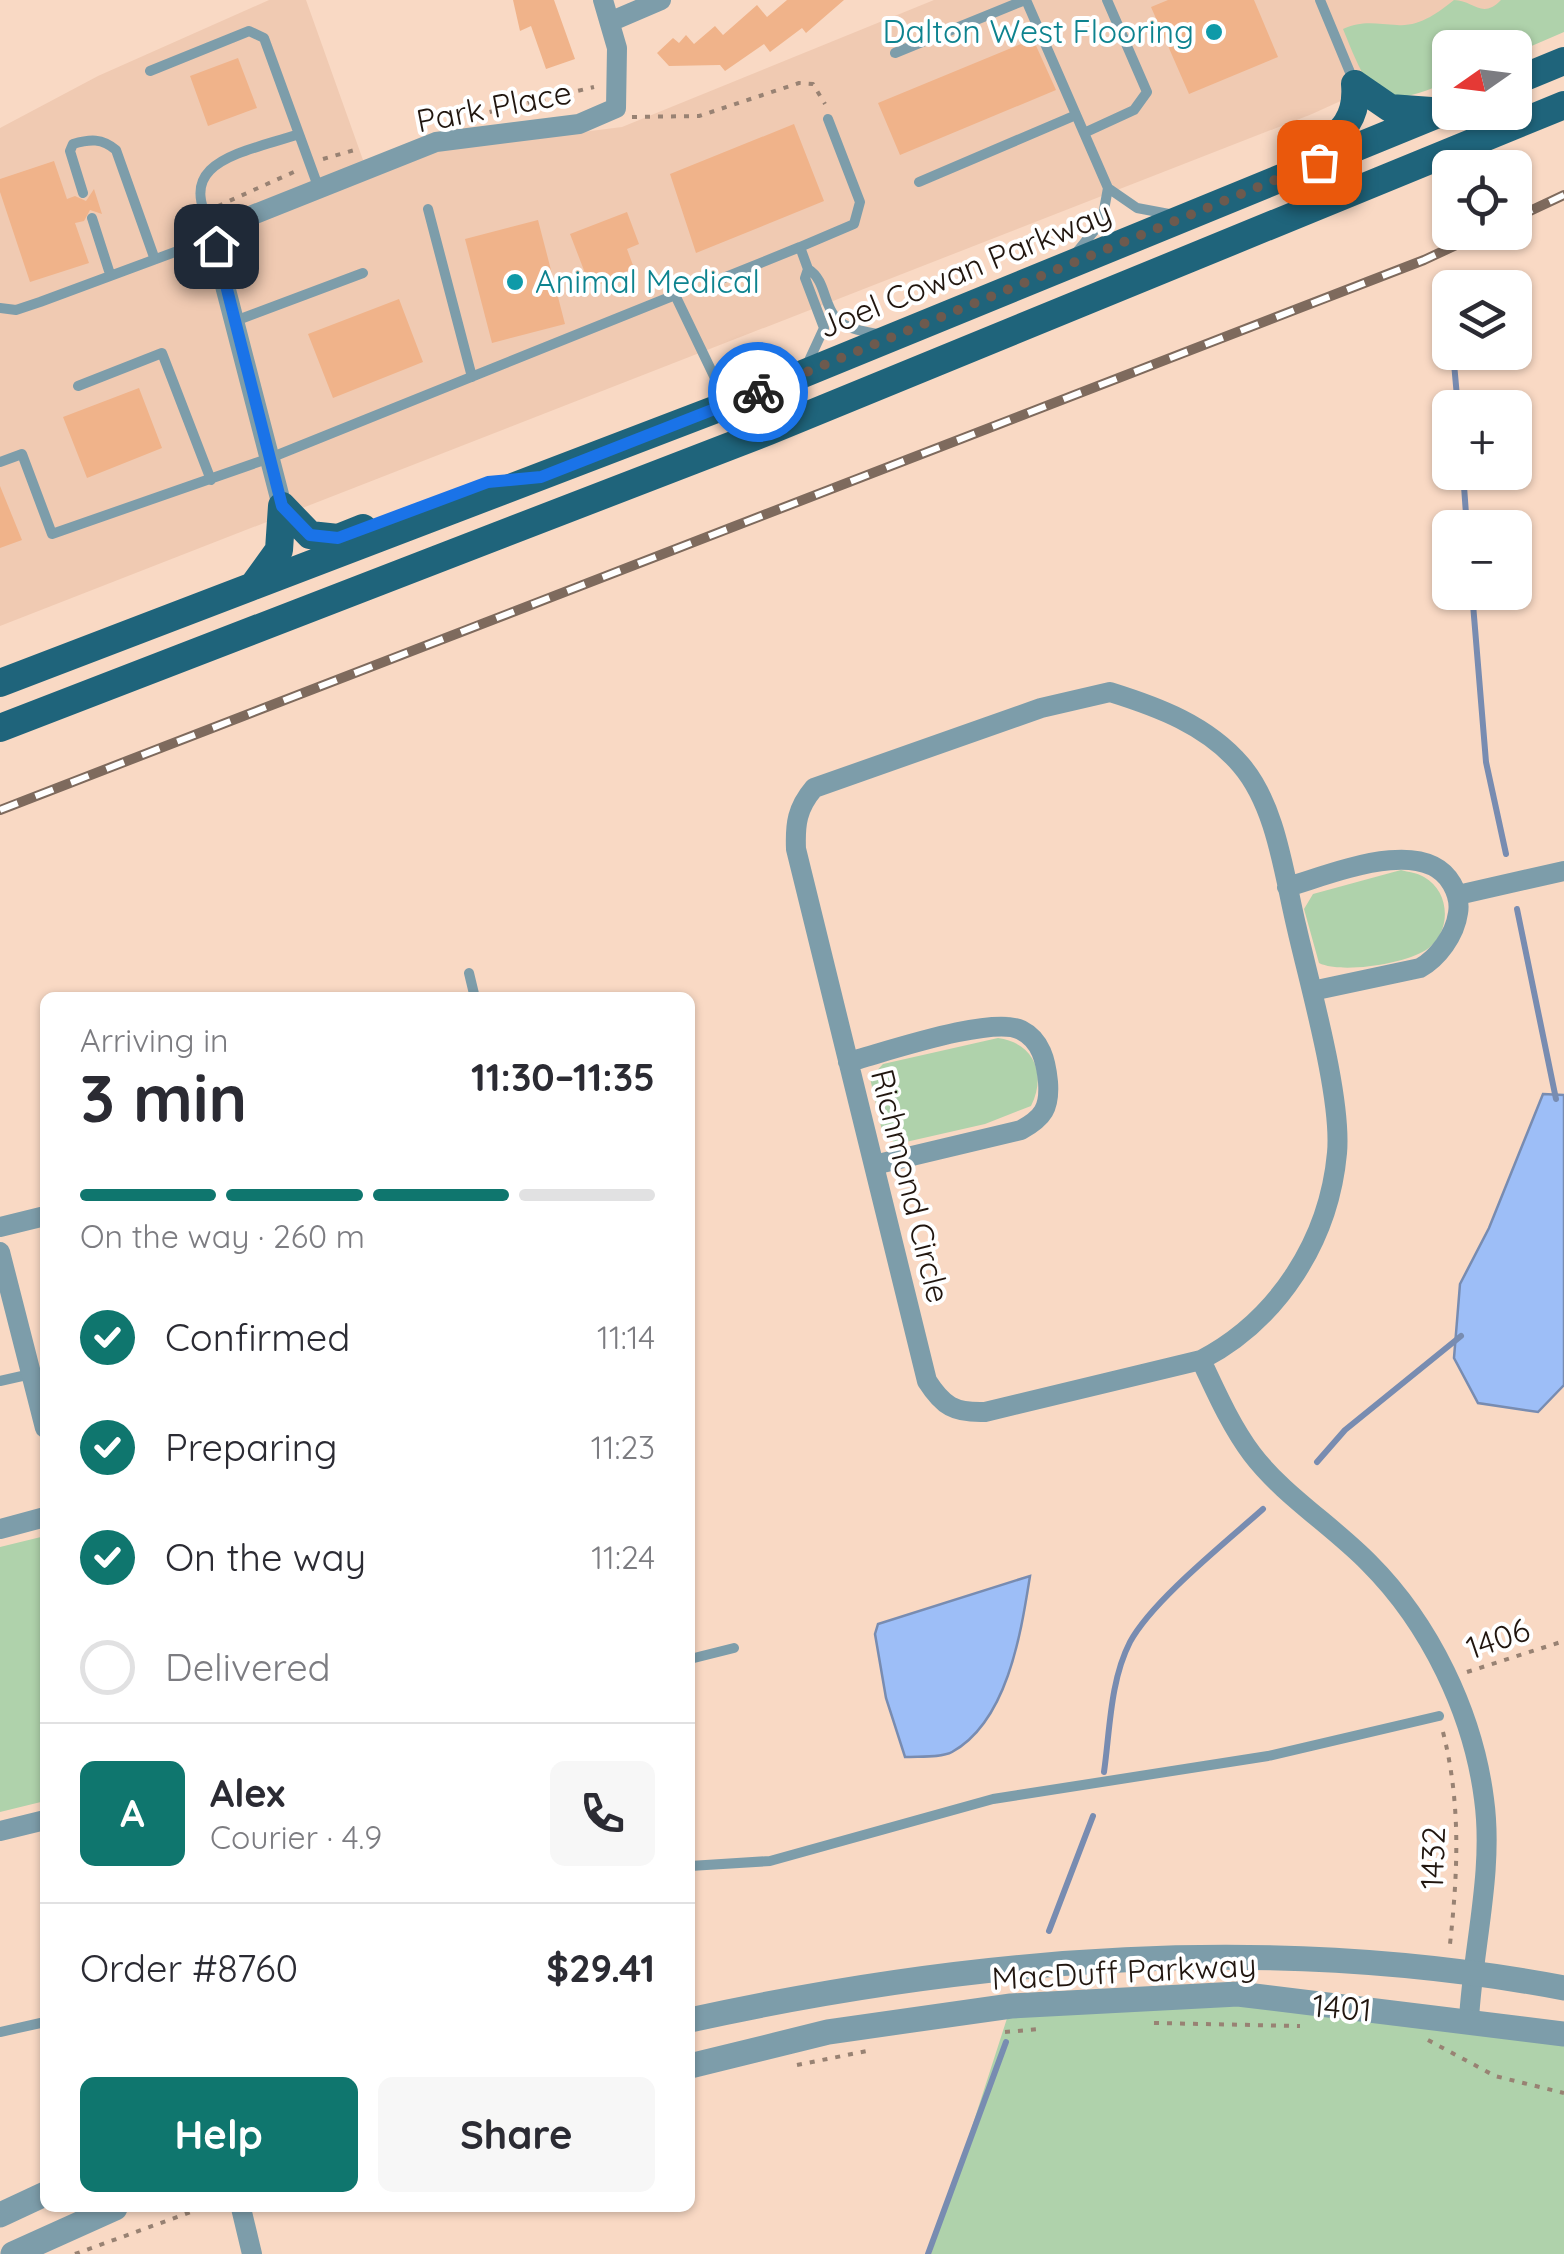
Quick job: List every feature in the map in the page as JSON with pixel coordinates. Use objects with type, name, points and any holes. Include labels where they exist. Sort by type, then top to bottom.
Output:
[{"type":"main road","points":[[1532,75],[1564,61]]},
{"type":"main road","points":[[1355,84],[1390,108],[1432,109]]},
{"type":"main road","points":[[1287,175],[1346,129],[1356,102],[1355,84]]},
{"type":"main road","points":[[0,728],[769,432],[1564,105]]},
{"type":"main road","name":"Joel Cowan Parkway","points":[[0,683],[728,405],[1432,116]]},
{"type":"main road","points":[[282,506],[310,535],[338,538],[488,482],[541,477]]},
{"type":"main road","points":[[252,588],[279,550],[282,506]]},
{"type":"street","points":[[603,0],[612,20],[661,0]]},
{"type":"street","name":"Park Place","points":[[218,236],[245,218],[320,192],[436,142],[579,124],[616,108],[617,48],[612,20]]},
{"type":"street","points":[[218,236],[217,254],[282,506]]},
{"type":"street","name":"Richmond Circle","points":[[1110,692],[1157,707],[1206,733],[1242,766],[1274,828],[1312,991],[1336,1122],[1337,1151],[1324,1217],[1306,1257],[1266,1312],[1231,1344],[1202,1360],[985,1412],[962,1413],[942,1404],[927,1380],[796,850],[795,824],[801,802],[814,788],[1042,708],[1110,692]]},
{"type":"street","points":[[1287,887],[1377,862],[1405,860],[1430,862],[1446,874],[1458,895],[1458,916],[1435,960],[1420,968],[1312,991]]},
{"type":"street","points":[[1458,895],[1564,871]]},
{"type":"street","points":[[848,1062],[991,1026],[1018,1028],[1037,1041],[1046,1067],[1049,1100],[1040,1120],[1021,1130],[874,1165]]},
{"type":"street","points":[[0,1227],[40,1217]]},
{"type":"street","points":[[0,1252],[40,1407]]},
{"type":"street","points":[[1202,1360],[1252,1455],[1373,1567],[1423,1629],[1448,1682],[1472,1744],[1484,1801],[1484,1862],[1469,2019]]},
{"type":"street","points":[[0,1529],[40,1519]]},
{"type":"street","points":[[0,1830],[40,1821]]},
{"type":"street","name":"MacDuff Parkway","points":[[695,2019],[794,1997],[954,1972],[1091,1960],[1229,1954],[1433,1970],[1564,1988]]},
{"type":"street","name":"MacDuff Parkway","points":[[695,2065],[828,2032],[1011,2006],[1238,1994],[1427,2026],[1469,2019],[1564,2034]]},
{"type":"street","points":[[0,2216],[40,2196]]},
{"type":"street","points":[[13,2254],[106,2212]]},
{"type":"street","points":[[241,2212],[252,2254]]},
{"type":"lane","points":[[895,53],[1025,0],[1108,188],[1137,208],[1186,216]]},
{"type":"lane","points":[[1084,132],[1134,110],[1147,92],[1107,0]]},
{"type":"lane","points":[[1320,0],[1355,84]]},
{"type":"lane","points":[[150,71],[249,31],[264,38],[320,192]]},
{"type":"lane","points":[[919,182],[1076,115]]},
{"type":"lane","points":[[716,282],[854,224],[860,202],[828,119]]},
{"type":"lane","points":[[0,308],[16,310],[218,236],[198,202],[202,179],[223,160],[299,134]]},
{"type":"lane","points":[[83,193],[70,150],[72,144],[97,139],[108,143],[116,150],[154,257]]},
{"type":"lane","points":[[1063,266],[1102,221],[1108,188]]},
{"type":"lane","points":[[428,209],[472,377]]},
{"type":"lane","points":[[92,218],[110,274]]},
{"type":"lane","points":[[800,247],[836,319],[853,328],[892,338]]},
{"type":"lane","points":[[802,374],[824,328],[805,278],[808,269]]},
{"type":"lane","points":[[235,322],[363,273]]},
{"type":"lane","points":[[0,462],[22,454],[52,534],[270,458],[675,295],[728,405]]},
{"type":"lane","points":[[78,386],[162,353],[210,480]]},
{"type":"lane","points":[[469,973],[474,992]]},
{"type":"lane","points":[[0,1381],[32,1374]]},
{"type":"lane","points":[[695,1658],[734,1648]]},
{"type":"lane","points":[[695,1866],[770,1861],[993,1799],[1268,1756],[1439,1716]]},
{"type":"lane","points":[[0,2032],[40,2023]]},
{"type":"path","points":[[592,118],[699,116],[799,83],[813,84],[824,99],[828,119]]},
{"type":"path","name":"1406","points":[[1448,1682],[1483,1664],[1564,1640]]},
{"type":"path","name":"1432","points":[[1433,1970],[1435,1956],[1450,1944],[1459,1820],[1439,1716]]},
{"type":"path","name":"1401","points":[[1142,2023],[1304,2027]]},
{"type":"path","points":[[1427,2026],[1439,2049],[1495,2076],[1564,2093]]},
{"type":"path","points":[[997,2032],[1052,2028]]},
{"type":"path","points":[[790,2066],[885,2048]]},
{"type":"path","points":[[75,2254],[191,2212]]},
{"type":"shaded area","points":[[269,0],[306,0],[363,160],[622,127],[934,0],[1563,0],[1497,30],[1432,30],[1432,59],[1312,114],[0,626],[0,128],[98,76]]},
{"type":"green space","points":[[1454,0],[1483,9],[1501,0],[1564,0],[1564,32],[1532,46],[1532,30],[1432,30],[1432,88],[1406,96],[1380,93],[1361,71],[1343,29],[1363,24],[1413,24]]},
{"type":"green space","points":[[1401,870],[1424,877],[1439,892],[1445,913],[1434,943],[1416,955],[1388,963],[1342,968],[1319,963],[1304,909],[1313,894]]},
{"type":"green space","points":[[998,1038],[1021,1046],[1034,1062],[1038,1083],[1031,1106],[985,1124],[897,1144],[883,1135],[870,1078],[883,1064]]},
{"type":"green space","points":[[40,1537],[40,1802],[0,1812],[0,1547]]},
{"type":"green space","points":[[1238,1994],[1564,2038],[1564,2254],[931,2254],[1011,2006]]},
{"type":"water","points":[[1543,1094],[1564,1095],[1564,1385],[1538,1412],[1478,1403],[1454,1358],[1460,1284],[1489,1228]]},
{"type":"water","points":[[1030,1576],[1009,1673],[987,1719],[952,1752],[905,1757],[886,1698],[875,1634],[878,1624]]},
{"type":"building","points":[[513,0],[554,0],[575,59],[546,69],[531,26],[520,31]]},
{"type":"building","points":[[787,0],[844,0],[806,33],[802,28],[770,52],[764,44],[725,71],[720,65],[669,66],[657,53],[673,38],[679,43],[686,35],[694,44],[715,26],[723,35],[757,5],[767,17]]},
{"type":"building","name":"Dalton West Flooring","points":[[1168,0],[1254,0],[1278,57],[1189,94],[1151,7]]},
{"type":"building","points":[[1033,39],[1056,90],[900,155],[878,103]]},
{"type":"building","points":[[238,58],[257,108],[208,126],[190,76]]},
{"type":"building","points":[[794,124],[824,201],[696,253],[670,174]]},
{"type":"building","points":[[54,161],[67,199],[75,196],[86,201],[94,189],[102,214],[90,210],[84,221],[75,223],[89,263],[30,282],[0,192],[0,179]]},
{"type":"building","points":[[627,212],[639,244],[627,249],[634,268],[615,276],[617,281],[590,286],[570,234]]},
{"type":"building","name":"Animal Medical","points":[[538,220],[565,324],[492,343],[465,239]]},
{"type":"building","points":[[399,299],[423,362],[333,398],[308,334]]},
{"type":"building","points":[[139,388],[162,448],[87,478],[63,417]]},
{"type":"building","points":[[0,486],[22,540],[0,548]]},
{"type":"waterway","points":[[1455,370],[1456,390]]},
{"type":"waterway","points":[[1464,490],[1466,510]]},
{"type":"waterway","points":[[1473,610],[1486,762],[1506,854]]},
{"type":"waterway","points":[[1517,909],[1556,1099]]},
{"type":"waterway","points":[[1317,1462],[1345,1430],[1461,1336]]},
{"type":"waterway","points":[[1104,1772],[1115,1689],[1130,1642],[1172,1591],[1263,1509]]},
{"type":"waterway","points":[[1049,1931],[1093,1816]]},
{"type":"waterway","points":[[928,2254],[1006,2042]]},
{"type":"railway","points":[[1532,210],[1564,195]]},
{"type":"railway","points":[[0,810],[1445,250]]},
{"type":"way so far","points":[[758,392],[1319,162]]},
{"type":"place","name":"Dalton West Flooring","points":[[1214,32]]},
{"type":"place","name":"Animal Medical","points":[[515,282]]},
{"type":"route","points":[[216,246],[282,506],[310,535],[338,538],[488,482],[541,477],[758,392]]}]
